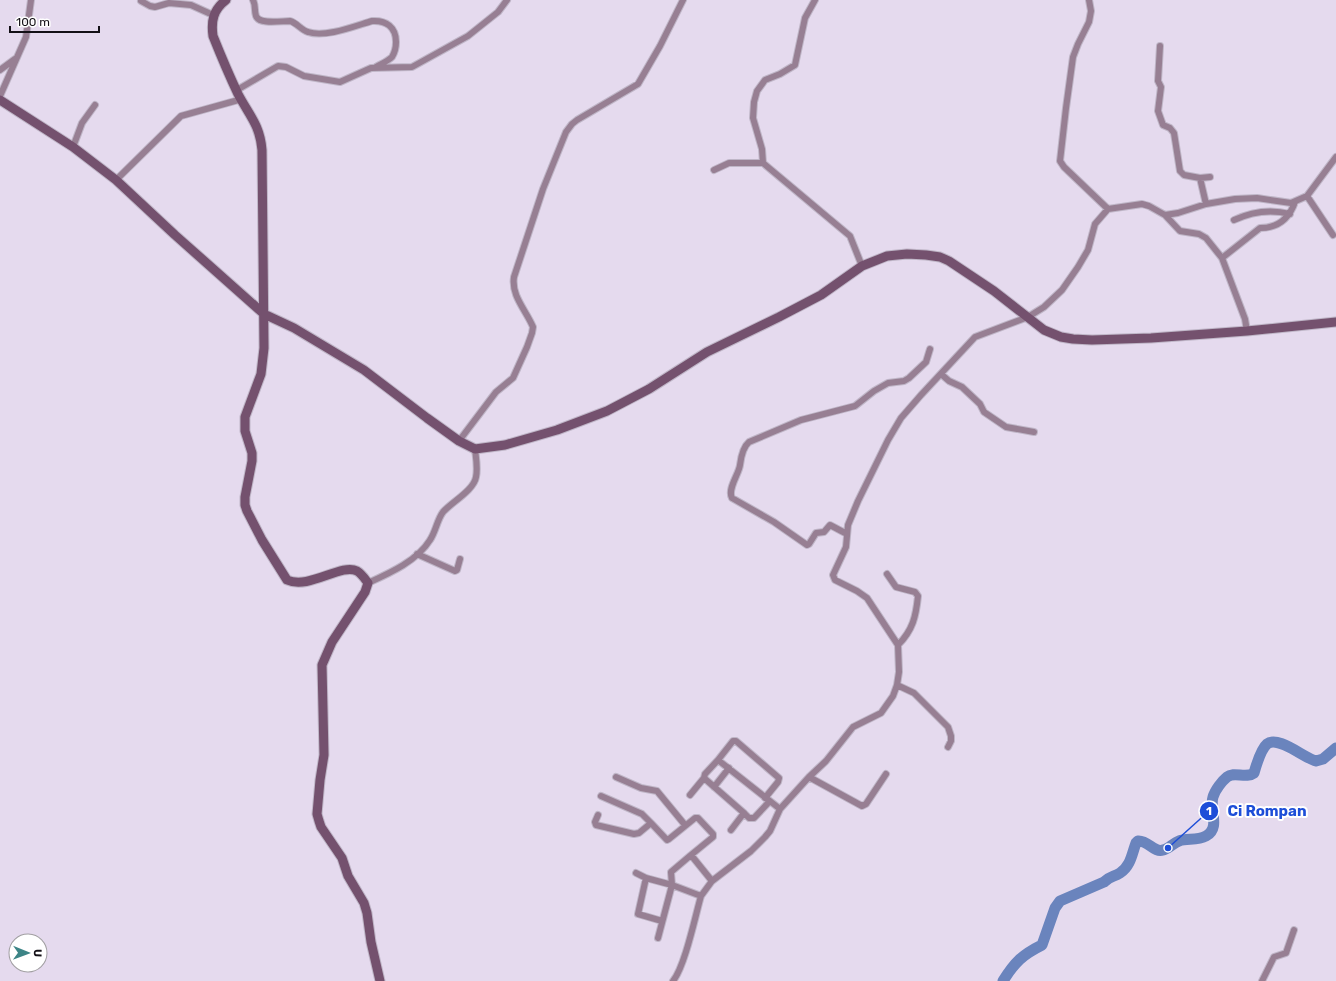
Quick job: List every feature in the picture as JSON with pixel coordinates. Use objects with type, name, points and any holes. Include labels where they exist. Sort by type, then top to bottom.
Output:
[{"type":"street","points":[[0,96],[26,37],[31,0]]},
{"type":"street","points":[[140,0],[150,6],[155,7],[169,3],[191,5],[213,15]]},
{"type":"street","points":[[226,0],[219,6],[213,15],[213,36],[237,90],[255,122],[261,140],[264,348],[261,374],[245,417],[244,424],[252,453],[252,461],[245,498],[247,511],[262,540],[287,580],[294,582],[310,581],[344,570],[353,570],[358,572],[368,583]]},
{"type":"street","points":[[253,0],[256,6],[257,18],[259,20],[264,22],[290,21],[303,30],[317,35],[372,21],[386,23],[395,31],[395,52],[391,58],[376,67]]},
{"type":"street","points":[[237,90],[278,66],[286,67],[304,76],[340,82],[371,68],[412,67],[468,36],[498,12],[507,0]]},
{"type":"street","points":[[459,441],[496,392],[513,378],[532,333],[533,327],[515,292],[513,283],[514,277],[543,189],[566,132],[577,120],[638,84],[660,46],[683,0]]},
{"type":"street","points":[[763,163],[762,149],[754,126],[753,118],[754,102],[757,91],[765,80],[780,74],[795,65],[805,18],[815,0]]},
{"type":"street","points":[[1089,0],[1091,11],[1089,22],[1073,57],[1060,161],[1064,167],[1108,209]]},
{"type":"street","points":[[1160,46],[1158,81],[1161,87],[1158,113],[1163,125],[1170,128],[1174,133],[1180,171],[1184,175],[1200,178],[1210,177]]},
{"type":"street","points":[[0,70],[17,58]]},
{"type":"street","points":[[116,180],[181,116],[242,99]]},
{"type":"street","points":[[0,100],[73,147],[116,180],[264,314],[294,328],[364,370],[426,418],[459,441],[475,449],[505,445],[557,430],[607,411],[649,389],[707,352],[780,317],[821,295],[862,266],[887,256],[926,254],[940,257],[949,261],[994,291],[1040,327],[1051,333],[1073,339],[1092,340],[1245,324],[1336,322]]},
{"type":"street","points":[[73,147],[82,123],[95,105]]},
{"type":"street","points":[[1165,215],[1178,213],[1206,204],[1235,199],[1255,198],[1289,203],[1295,202],[1307,196],[1336,158]]},
{"type":"street","points":[[714,170],[729,163],[763,163],[850,236],[862,266]]},
{"type":"street","points":[[1200,178],[1206,204]]},
{"type":"street","points":[[1307,196],[1334,235]]},
{"type":"street","points":[[1222,258],[1260,228],[1272,227],[1282,221],[1290,214],[1295,202]]},
{"type":"street","points":[[672,981],[678,974],[701,896],[712,881],[751,851],[765,837],[770,831],[780,809],[809,777],[826,761],[855,725],[883,710],[893,696],[897,685],[899,672],[898,644],[866,598],[860,592],[836,580],[833,573],[846,547],[848,525],[858,501],[888,440],[901,418],[976,337],[1028,317],[1054,298],[1069,281],[1088,250],[1095,224],[1108,209],[1142,204],[1149,206],[1165,215],[1180,231],[1199,234],[1206,238],[1222,258],[1245,324]]},
{"type":"street","points":[[1234,220],[1248,214],[1264,212],[1275,211],[1290,214]]},
{"type":"street","points":[[847,534],[830,525],[824,532],[816,533],[807,545],[774,522],[732,498],[730,494],[733,480],[746,444],[801,420],[855,406],[874,391],[888,383],[906,380],[926,362],[930,349]]},
{"type":"street","points":[[941,374],[949,381],[962,387],[980,404],[984,412],[1002,425],[1009,428],[1034,432]]},
{"type":"street","points":[[380,981],[364,903],[348,876],[342,858],[318,821],[317,814],[320,780],[324,755],[322,665],[332,642],[365,592],[368,583],[392,572],[417,554],[429,541],[437,522],[443,513],[474,483],[476,475],[475,449]]},
{"type":"street","points":[[417,554],[455,571],[457,570],[460,559]]},
{"type":"street","points":[[887,574],[896,588],[915,592],[918,596],[913,624],[909,632],[898,644]]},
{"type":"street","points":[[897,685],[914,693],[948,727],[951,736],[951,742],[948,747]]},
{"type":"street","points":[[690,795],[704,778],[705,774],[734,740],[779,778],[767,800],[754,818],[749,818],[704,778]]},
{"type":"street","points":[[718,760],[780,809]]},
{"type":"street","points":[[714,787],[729,768]]},
{"type":"street","points":[[809,777],[862,806],[866,804],[886,774]]},
{"type":"street","points":[[616,777],[641,788],[657,791],[686,825]]},
{"type":"street","points":[[601,796],[642,814],[666,840],[697,818],[714,835],[713,838],[671,872],[672,885],[658,938]]},
{"type":"street","points":[[730,830],[744,813]]},
{"type":"street","points":[[598,815],[595,822],[596,825],[634,834],[639,833],[650,823]]},
{"type":"street","points":[[691,855],[712,881]]},
{"type":"street","points":[[636,873],[646,878],[672,885],[701,896]]},
{"type":"street","points":[[646,878],[638,914],[662,921]]},
{"type":"street","points":[[1262,981],[1273,958],[1286,953],[1294,930]]},
{"type":"waterway","points":[[1003,981],[1011,969],[1020,960],[1029,952],[1042,945],[1055,908],[1060,901],[1104,882],[1124,870],[1131,859],[1138,841],[1145,842],[1157,850],[1163,850],[1179,841],[1199,838],[1210,833],[1214,823],[1212,802],[1217,789],[1230,775],[1251,775],[1254,773],[1257,762],[1267,744],[1278,742],[1316,761],[1323,759],[1336,748]]},
{"type":"place","name":"Ci Rompan","points":[[1168,848]]}]
